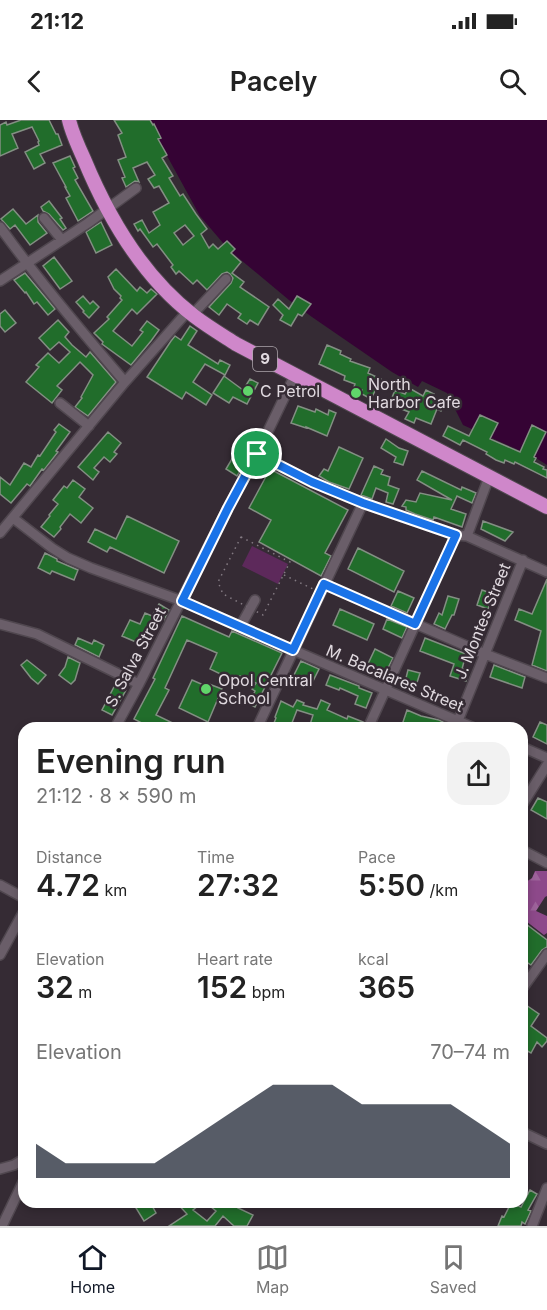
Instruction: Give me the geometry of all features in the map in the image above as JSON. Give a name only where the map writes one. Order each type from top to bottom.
[{"type":"highway","name":"9","points":[[69,120],[90,173],[108,209],[136,255],[165,290],[190,313],[236,344],[547,507]]},
{"type":"street","points":[[0,281],[136,188]]},
{"type":"street","points":[[44,218],[62,240]]},
{"type":"street","points":[[0,228],[64,312],[125,382]]},
{"type":"street","points":[[0,533],[125,382],[190,313],[226,279]]},
{"type":"street","name":"S. Salva Street","points":[[118,722],[257,454],[295,375]]},
{"type":"street","points":[[60,403],[89,426]]},
{"type":"street","points":[[257,454],[312,482],[363,503],[456,535],[467,536],[547,572]]},
{"type":"street","points":[[467,536],[489,477]]},
{"type":"street","points":[[260,722],[363,503]]},
{"type":"street","name":"M. Bacalares Street","points":[[13,518],[68,558],[182,601],[453,722]]},
{"type":"street","points":[[371,722],[456,535]]},
{"type":"street","name":"J. Montes Street","points":[[458,722],[523,560]]},
{"type":"street","points":[[322,588],[547,678]]},
{"type":"street","points":[[240,627],[253,604]]},
{"type":"street","points":[[0,624],[44,637],[139,684]]},
{"type":"street","points":[[528,750],[547,758]]},
{"type":"street","points":[[528,795],[547,765]]},
{"type":"street","points":[[528,853],[547,863]]},
{"type":"street","points":[[0,885],[18,895]]},
{"type":"street","points":[[0,955],[18,922]]},
{"type":"street","points":[[528,981],[547,954]]},
{"type":"street","points":[[528,1135],[547,1144]]},
{"type":"street","points":[[0,1169],[18,1163]]},
{"type":"street","points":[[532,1226],[547,1188]]},
{"type":"street","points":[[2,1226],[18,1193]]},
{"type":"path","points":[[241,537],[290,562],[284,575],[263,615],[253,604],[223,594],[218,582],[241,537]]},
{"type":"path","points":[[284,575],[322,588]]},
{"type":"shaded area","points":[[149,120],[547,120],[547,465],[463,425],[447,393],[422,381],[418,387],[392,372],[289,300],[229,250],[200,216]]},
{"type":"shaded area","points":[[252,546],[288,564],[278,584],[242,566]]},
{"type":"green space","points":[[535,871],[547,871],[547,896],[536,911],[547,916],[547,933],[544,935],[528,923],[528,881]]},
{"type":"building","points":[[21,120],[49,120],[62,145],[40,154],[45,163],[34,169],[25,152],[39,145],[32,127],[12,134],[18,148],[0,156],[0,125]]},
{"type":"building","points":[[114,120],[150,120],[154,124],[161,138],[158,139],[167,155],[162,158],[173,176],[169,178],[180,196],[183,194],[207,229],[201,234],[209,248],[213,244],[218,249],[227,241],[235,249],[231,253],[241,262],[232,273],[244,282],[240,287],[269,307],[258,325],[250,320],[247,324],[238,318],[241,314],[227,304],[219,315],[209,307],[231,283],[233,278],[230,274],[227,272],[222,274],[207,290],[197,280],[193,284],[179,271],[176,274],[171,267],[173,265],[157,244],[153,247],[140,229],[138,231],[134,224],[142,220],[149,233],[160,225],[153,212],[169,203],[159,186],[154,188],[148,179],[155,175],[147,162],[133,168],[139,182],[135,181],[126,187],[122,178],[125,177],[118,160],[126,157],[118,135],[122,133]],"holes":[[[185,225],[194,236],[183,245],[174,233]]]},
{"type":"building","points":[[70,156],[78,178],[75,180],[93,211],[78,221],[66,198],[70,196],[53,163]]},
{"type":"building","points":[[49,201],[62,218],[60,219],[66,228],[63,230],[41,207]]},
{"type":"building","points":[[13,209],[26,224],[38,215],[38,222],[47,233],[30,245],[15,225],[10,229],[1,219]]},
{"type":"building","points":[[101,222],[112,245],[96,253],[86,232]]},
{"type":"building","points":[[54,257],[72,281],[60,289],[43,266]]},
{"type":"building","points":[[116,269],[137,291],[140,287],[147,293],[151,289],[157,294],[137,314],[132,309],[113,331],[132,346],[143,332],[140,330],[147,321],[159,330],[131,365],[102,344],[103,342],[94,333],[109,319],[107,317],[122,300],[108,277]]},
{"type":"building","points":[[25,273],[55,309],[48,315],[37,302],[34,304],[14,280]]},
{"type":"building","points":[[83,296],[90,304],[93,301],[99,307],[89,318],[76,302]]},
{"type":"building","points":[[297,296],[311,304],[302,316],[298,314],[291,326],[280,320],[283,315],[273,305],[278,299],[289,309]]},
{"type":"building","points":[[5,310],[16,323],[5,332],[0,326],[0,314]]},
{"type":"building","points":[[58,320],[69,332],[65,337],[72,345],[86,357],[90,352],[116,382],[88,416],[75,407],[93,375],[80,362],[57,386],[62,390],[52,403],[26,382],[39,367],[36,365],[48,353],[59,363],[70,352],[59,342],[50,350],[39,338]]},
{"type":"building","points":[[190,326],[197,331],[188,345],[218,364],[220,360],[230,365],[225,375],[205,364],[193,382],[212,395],[206,405],[186,392],[182,399],[147,377],[175,336],[181,340]]},
{"type":"building","points":[[327,345],[341,351],[340,354],[351,359],[350,361],[370,368],[368,373],[381,379],[371,399],[360,393],[362,390],[354,387],[355,384],[344,380],[345,376],[319,364]]},
{"type":"building","points":[[224,376],[243,390],[250,379],[258,383],[247,404],[233,397],[229,403],[213,393]]},
{"type":"building","points":[[409,388],[423,396],[426,390],[434,394],[432,397],[445,402],[441,411],[437,409],[431,424],[416,418],[414,423],[405,419],[409,412],[399,408],[401,404],[391,400],[395,390],[405,394]]},
{"type":"building","points":[[298,406],[315,412],[316,409],[328,415],[329,410],[336,413],[327,436],[291,423]]},
{"type":"building","points":[[480,415],[498,423],[490,439],[520,452],[532,425],[546,432],[534,457],[536,458],[534,462],[547,470],[547,478],[515,462],[514,464],[505,460],[504,463],[496,460],[486,454],[487,452],[463,440],[460,445],[443,436],[448,426],[469,436]]},
{"type":"building","points":[[59,424],[70,432],[56,451],[58,452],[30,486],[27,484],[11,503],[0,494],[0,477],[10,485],[24,463],[31,467],[56,432],[54,430]]},
{"type":"building","points":[[108,432],[121,443],[114,452],[117,454],[110,462],[104,457],[94,468],[99,472],[93,480],[78,467]]},
{"type":"building","points":[[386,439],[408,451],[403,465],[394,462],[396,457],[381,448]]},
{"type":"building","points":[[239,447],[250,453],[237,476],[226,469]]},
{"type":"building","points":[[339,447],[363,458],[349,489],[319,476],[324,469],[328,471]]},
{"type":"building","points":[[374,466],[383,470],[381,474],[390,477],[388,485],[399,489],[393,504],[386,502],[388,493],[376,488],[372,499],[361,495]]},
{"type":"building","points":[[270,469],[348,510],[325,553],[331,556],[321,576],[259,542],[271,520],[249,508]]},
{"type":"building","points":[[422,471],[461,490],[462,487],[476,493],[472,503],[457,496],[451,509],[466,514],[462,527],[434,517],[433,520],[415,514],[402,506],[406,500],[416,502],[420,493],[452,500],[417,480]]},
{"type":"building","points":[[73,480],[85,489],[79,497],[93,508],[81,523],[70,514],[54,537],[41,527],[58,504],[53,500],[64,486],[67,488]]},
{"type":"building","points":[[127,516],[179,541],[164,573],[110,547],[107,552],[88,542],[95,529],[116,539]]},
{"type":"building","points":[[483,521],[513,532],[505,541],[481,529]]},
{"type":"building","points":[[358,548],[404,571],[394,592],[348,569]]},
{"type":"building","points":[[45,553],[78,570],[74,580],[52,571],[50,574],[38,568]]},
{"type":"building","points":[[547,579],[547,671],[532,665],[541,631],[515,620],[519,609],[532,614]]},
{"type":"building","points":[[482,590],[493,594],[488,609],[477,605]]},
{"type":"building","points":[[398,591],[414,598],[407,613],[391,606]]},
{"type":"building","points":[[448,596],[459,599],[454,615],[445,629],[434,624],[439,613],[442,615]]},
{"type":"building","points":[[159,604],[169,610],[164,620],[159,618],[154,629],[151,627],[143,645],[122,636],[130,620],[140,624],[145,613],[152,616]]},
{"type":"building","points":[[340,609],[374,624],[367,640],[333,625]]},
{"type":"building","points":[[182,616],[229,637],[232,631],[282,653],[255,707],[249,704],[255,691],[252,689],[256,683],[240,676],[237,682],[210,669],[217,653],[187,640],[165,688],[169,690],[156,715],[171,722],[140,722],[134,719],[155,679],[153,678]]},
{"type":"building","points":[[387,619],[407,627],[402,638],[383,629]]},
{"type":"building","points":[[78,638],[92,644],[94,640],[104,645],[99,657],[75,645]]},
{"type":"building","points":[[425,638],[466,654],[462,669],[469,671],[466,681],[450,676],[454,664],[420,651]]},
{"type":"building","points":[[375,649],[393,658],[385,674],[367,666]]},
{"type":"building","points":[[68,657],[80,663],[75,680],[71,684],[59,675]]},
{"type":"building","points":[[27,660],[46,675],[38,684],[21,665]]},
{"type":"building","points":[[301,661],[319,669],[312,683],[294,675]]},
{"type":"building","points":[[494,665],[525,677],[522,688],[490,677]]},
{"type":"building","points":[[408,670],[420,673],[415,689],[404,686]]},
{"type":"building","points":[[330,675],[372,693],[366,708],[355,704],[358,696],[326,685]]},
{"type":"building","points":[[192,680],[208,687],[209,684],[222,689],[208,722],[179,708]]},
{"type":"building","points":[[115,685],[126,690],[112,715],[102,710]]},
{"type":"building","points":[[297,700],[304,703],[303,705],[317,709],[321,700],[330,704],[327,710],[347,719],[348,716],[363,722],[311,722],[313,715],[297,710],[292,722],[274,722],[281,701],[293,707]]},
{"type":"building","points":[[407,710],[443,722],[403,722]]},
{"type":"building","points":[[540,722],[547,725],[547,744],[533,737]]},
{"type":"building","points":[[538,798],[547,802],[547,819],[531,810]]},
{"type":"building","points":[[528,926],[547,940],[547,947],[531,965],[528,963]]},
{"type":"building","points":[[528,1006],[539,1014],[531,1026],[547,1038],[542,1047],[537,1042],[531,1053],[528,1051]]},
{"type":"building","points":[[530,1190],[537,1194],[528,1210],[531,1211],[525,1224],[522,1222],[521,1226],[498,1226],[508,1208],[528,1208]]},
{"type":"building","points":[[136,1208],[153,1208],[156,1213],[144,1221]]},
{"type":"building","points":[[182,1208],[196,1208],[193,1210],[207,1221],[216,1211],[212,1208],[238,1208],[253,1215],[247,1226],[234,1226],[223,1216],[215,1226],[169,1226],[187,1214]]},
{"type":"place","name":"C Petrol","points":[[248,391]]},
{"type":"place","name":"North Harbor Cafe","points":[[356,393]]},
{"type":"place","name":"Opol Central School","points":[[206,689]]},
{"type":"route","points":[[257,454],[312,482],[363,503],[456,535],[415,624],[324,584],[293,650],[182,601],[257,454]]}]
